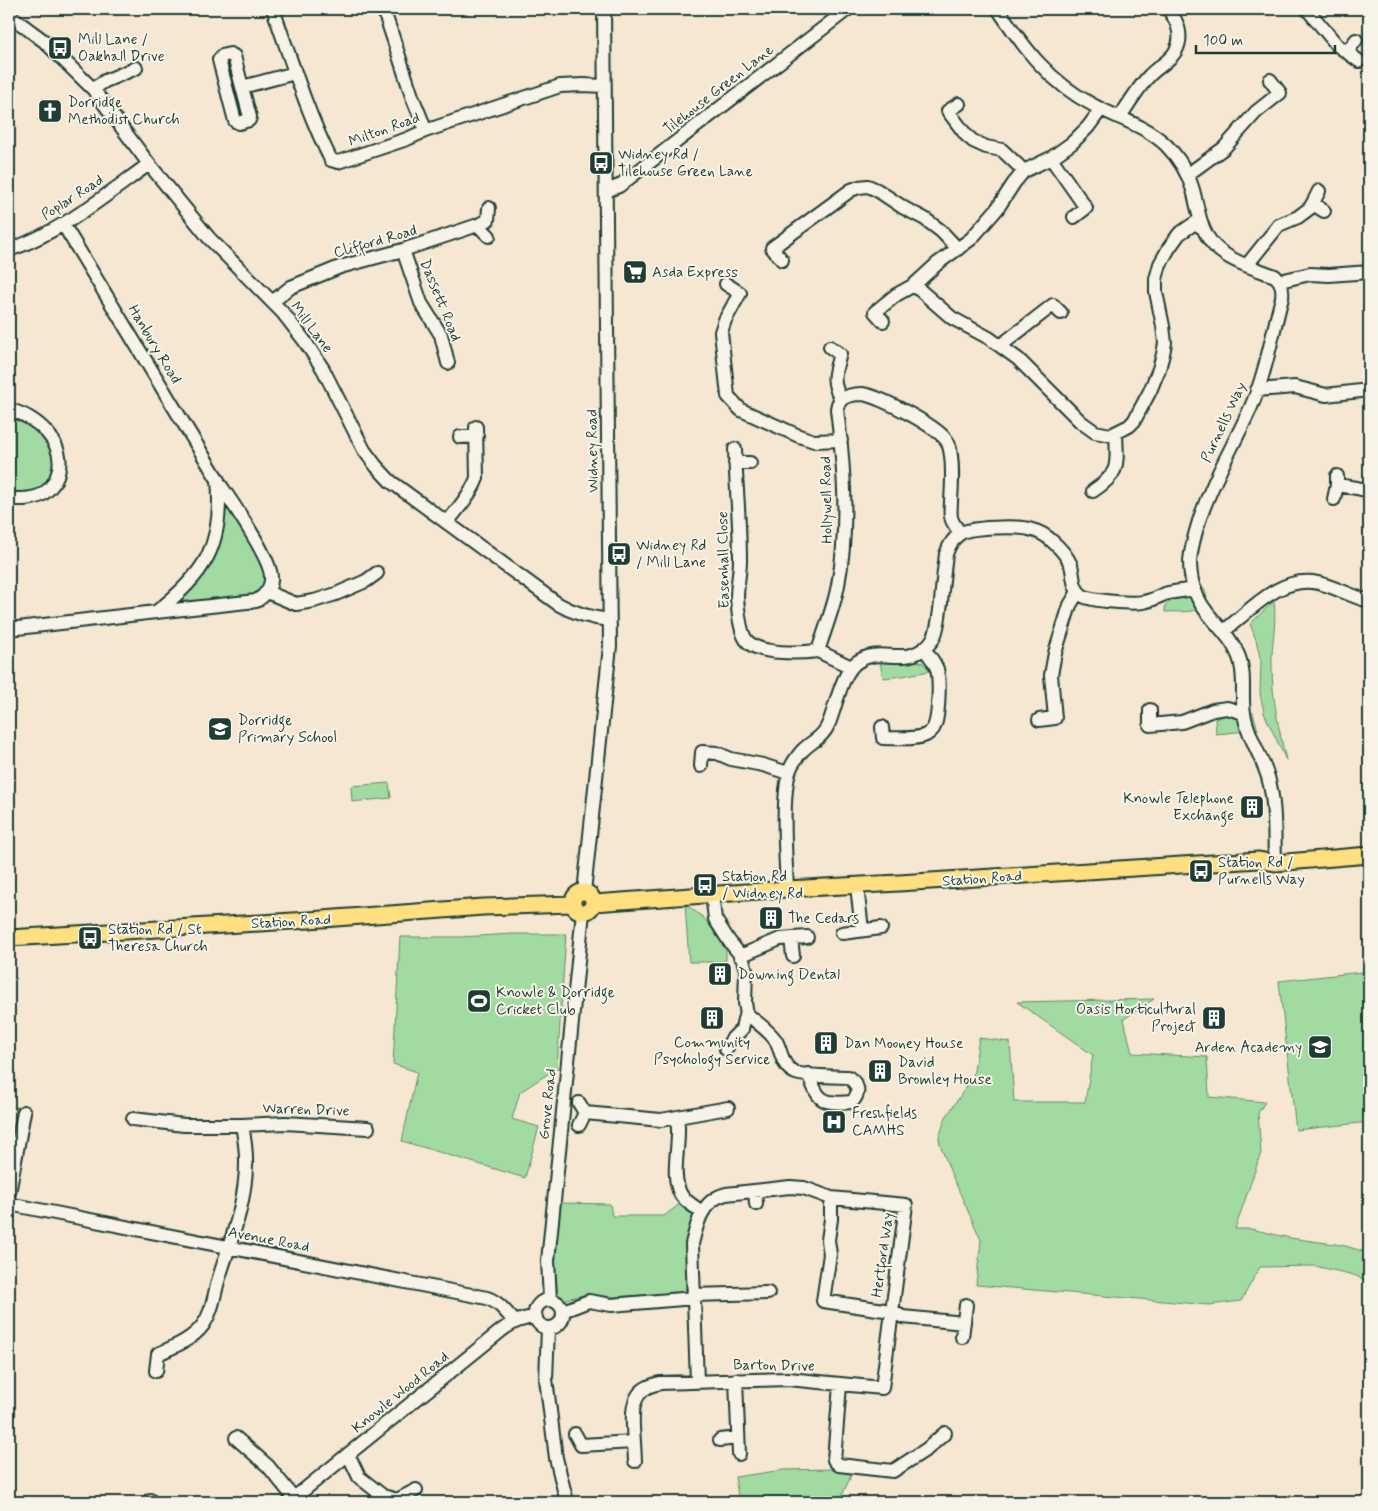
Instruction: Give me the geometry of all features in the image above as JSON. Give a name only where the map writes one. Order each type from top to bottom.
[{"type":"main road","name":"Station Road","points":[[9,938],[1259,860],[1275,863],[1369,855]]},
{"type":"street","name":"Milton Road","points":[[274,9],[295,73],[321,141],[330,160],[338,162],[560,86],[604,86]]},
{"type":"street","points":[[382,9],[395,41],[410,92],[424,124],[425,131]]},
{"type":"street","name":"Widney Road","points":[[584,903],[609,658],[610,620],[604,9]]},
{"type":"street","name":"Tilehouse Green Lane","points":[[606,191],[618,186],[848,9]]},
{"type":"street","points":[[998,9],[1021,44],[1045,70],[1076,96],[1132,122],[1165,144],[1179,160],[1187,175],[1193,189],[1202,227],[1207,237],[1221,252],[1275,276],[1280,281],[1310,274],[1329,275],[1369,272]]},
{"type":"street","points":[[1120,116],[1149,75],[1166,61],[1177,48],[1179,28],[1174,16],[1168,9]]},
{"type":"street","points":[[1307,9],[1337,45],[1359,61]]},
{"type":"street","name":"Mill Lane","points":[[9,15],[44,41],[93,89],[208,238],[283,313],[315,356],[364,450],[376,466],[390,480],[447,523],[568,610],[589,618],[610,620]]},
{"type":"street","points":[[1347,52],[1356,40]]},
{"type":"street","points":[[230,54],[234,56],[242,87],[250,117],[249,120],[239,123],[235,122],[219,60],[222,56],[230,54]]},
{"type":"street","points":[[93,89],[105,81],[136,68]]},
{"type":"street","points":[[242,87],[295,73]]},
{"type":"street","points":[[1187,175],[1224,148],[1256,112],[1280,93],[1270,80]]},
{"type":"street","points":[[959,104],[948,111],[966,135],[980,144],[1002,150],[1024,171]]},
{"type":"street","points":[[883,321],[876,312],[970,239],[997,209],[1024,171],[1051,158],[1072,143],[1088,127],[1099,112],[1095,106]]},
{"type":"street","points":[[1051,158],[1086,208],[1074,217]]},
{"type":"street","name":"Poplar Road","points":[[9,250],[40,237],[63,224],[149,164]]},
{"type":"street","points":[[782,260],[772,248],[851,190],[868,186],[925,219],[941,231],[958,249]]},
{"type":"street","points":[[1247,265],[1279,225],[1298,217],[1313,204],[1318,191]]},
{"type":"street","points":[[1313,204],[1324,211]]},
{"type":"street","points":[[489,208],[488,220],[478,225],[489,236]]},
{"type":"street","points":[[914,284],[952,318],[1000,346],[1018,359],[1081,422],[1094,432],[1111,435],[1129,426],[1134,421],[1150,391],[1164,354],[1164,326],[1156,292],[1156,279],[1160,264],[1179,234],[1195,223],[1202,227]]},
{"type":"street","name":"Hanbury Road","points":[[63,224],[271,569],[272,578],[267,592]]},
{"type":"street","name":"Clifford Road","points":[[272,302],[291,287],[340,267],[403,250],[478,225]]},
{"type":"street","name":"Dassett Road","points":[[403,250],[421,303],[441,335],[448,363]]},
{"type":"street","name":"Purnells Way","points":[[1275,863],[1275,819],[1268,778],[1249,731],[1244,713],[1240,660],[1236,649],[1224,631],[1206,612],[1198,600],[1190,561],[1194,536],[1204,505],[1257,390],[1282,298],[1280,281]]},
{"type":"street","points":[[726,284],[740,293],[725,320],[721,332],[728,396],[740,410],[799,436],[814,441],[841,440]]},
{"type":"street","points":[[1000,346],[1053,305],[1061,313]]},
{"type":"street","name":"Hollywell Road","points":[[818,651],[838,586],[845,532],[841,440],[837,409],[841,400],[834,381],[834,373],[840,354],[830,347]]},
{"type":"street","points":[[1257,390],[1295,387],[1326,395],[1369,390]]},
{"type":"street","points":[[841,400],[853,394],[864,394],[879,399],[936,430],[945,438],[951,451],[950,515],[960,533]]},
{"type":"street","points":[[9,410],[23,414],[36,423],[53,441],[60,454],[60,468],[57,478],[42,495],[30,498],[9,499]]},
{"type":"street","points":[[447,523],[475,485],[477,478],[477,431],[460,437]]},
{"type":"street","points":[[1100,490],[1116,469],[1116,433]]},
{"type":"street","name":"Easenhall Close","points":[[735,449],[740,562],[737,597],[742,634],[747,642],[753,646],[782,653],[818,651]]},
{"type":"street","points":[[735,463],[750,463]]},
{"type":"street","name":"Hanbury Road","points":[[156,612],[187,586],[206,561],[216,534],[220,499],[218,480]]},
{"type":"street","points":[[1334,499],[1337,481],[1369,491]]},
{"type":"street","points":[[787,889],[785,812],[788,773],[804,748],[821,737],[828,726],[851,667],[869,656],[879,654],[913,655],[924,650],[934,638],[937,630],[946,554],[949,546],[960,533],[967,530],[990,528],[1027,528],[1039,532],[1052,540],[1065,556],[1070,565],[1078,592],[1084,597],[1141,603],[1165,594],[1195,589]]},
{"type":"street","points":[[9,629],[247,603],[256,601],[267,592],[296,604],[314,601],[366,581],[377,572]]},
{"type":"street","points":[[1224,631],[1280,587],[1300,581],[1318,583],[1369,600]]},
{"type":"street","points":[[1039,720],[1055,718],[1051,675],[1054,653],[1070,605],[1078,592]]},
{"type":"street","points":[[882,727],[883,738],[920,737],[934,728],[938,709],[937,668],[924,650]]},
{"type":"street","points":[[818,651],[851,667]]},
{"type":"street","points":[[1150,710],[1150,725],[1182,722],[1213,710],[1227,708],[1244,713]]},
{"type":"street","points":[[700,766],[702,752],[718,753],[730,759],[763,765],[788,773]]},
{"type":"street","points":[[857,886],[862,930]]},
{"type":"street","points":[[712,894],[714,918],[740,956],[746,970],[745,1004],[747,1014],[773,1036],[779,1053],[789,1068],[797,1073],[808,1074]]},
{"type":"street","name":"Grove Road","points":[[550,1300],[548,1260],[584,903]]},
{"type":"street","points":[[842,933],[881,928]]},
{"type":"street","points":[[740,956],[774,941],[807,937]]},
{"type":"street","points":[[791,938],[793,956]]},
{"type":"street","points":[[726,1049],[742,1028],[747,1014]]},
{"type":"street","points":[[579,1125],[582,1108],[661,1120],[677,1118],[711,1105],[728,1108]]},
{"type":"street","points":[[9,1193],[27,1131],[24,1112]]},
{"type":"street","points":[[677,1118],[679,1128],[676,1161],[677,1181],[681,1195],[702,1212]]},
{"type":"street","name":"Warren Drive","points":[[133,1119],[184,1124],[242,1125],[284,1123],[368,1128]]},
{"type":"street","name":"Warren Drive","points":[[156,1371],[154,1350],[177,1346],[196,1333],[211,1310],[218,1280],[230,1248],[242,1202],[246,1159],[242,1125]]},
{"type":"street","name":"Hertford Way","points":[[697,1382],[692,1244],[696,1224],[702,1212],[708,1203],[717,1196],[739,1192],[756,1198],[790,1188],[804,1188],[831,1198],[906,1205],[891,1311]]},
{"type":"street","points":[[831,1198],[828,1240],[830,1254],[823,1301],[891,1311],[903,1316],[964,1323]]},
{"type":"street","name":"Avenue Road","points":[[9,1204],[487,1298],[499,1305],[514,1321]]},
{"type":"street","points":[[563,1311],[589,1301],[611,1304],[768,1293]]},
{"type":"street","points":[[550,1300],[557,1302],[563,1311],[562,1320],[559,1324],[554,1328],[548,1329],[538,1323],[535,1313],[538,1306],[544,1301],[550,1300]]},
{"type":"street","points":[[962,1337],[966,1305]]},
{"type":"street","name":"Barton Drive","points":[[635,1461],[634,1403],[639,1394],[647,1387],[660,1383],[788,1379],[882,1388],[891,1311]]},
{"type":"street","name":"Knowle Wood Road","points":[[291,1500],[514,1321],[536,1317]]},
{"type":"street","points":[[548,1329],[546,1379],[556,1458],[567,1502]]},
{"type":"street","points":[[736,1380],[739,1454]]},
{"type":"street","points":[[840,1385],[834,1460],[839,1465],[893,1471],[945,1433]]},
{"type":"street","points":[[236,1438],[268,1466],[291,1500]]},
{"type":"street","points":[[720,1440],[738,1438]]},
{"type":"street","points":[[578,1444],[634,1442]]},
{"type":"street","points":[[348,1454],[359,1477],[383,1496],[397,1500],[416,1490]]},
{"type":"green space","points":[[9,415],[19,419],[45,436],[57,464],[52,476],[42,489],[9,496]]},
{"type":"green space","points":[[226,510],[234,512],[269,577],[256,598],[182,603],[181,599]]},
{"type":"green space","points":[[1196,588],[1204,589],[1207,598],[1206,604],[1202,608],[1189,611],[1165,612],[1165,605],[1187,591]]},
{"type":"green space","points":[[1274,601],[1272,679],[1276,714],[1286,760],[1264,713],[1260,693],[1261,661],[1250,624]]},
{"type":"green space","points":[[917,661],[923,663],[930,671],[883,678],[880,662]]},
{"type":"green space","points":[[1248,711],[1253,713],[1258,730],[1216,734],[1215,719],[1231,713]]},
{"type":"green space","points":[[389,783],[391,798],[352,802],[351,786]]},
{"type":"green space","points":[[685,904],[704,918],[726,949],[726,960],[723,962],[689,962]]},
{"type":"green space","name":"Knowle & Dorridge Cricket Club","points":[[513,934],[566,934],[557,1068],[520,1092],[512,1119],[539,1127],[525,1178],[402,1141],[417,1072],[393,1064],[400,937],[461,937]]},
{"type":"green space","name":"Arden Academy","points":[[1362,972],[1369,1036],[1369,1122],[1296,1130],[1279,981]]},
{"type":"green space","points":[[1154,999],[1124,1019],[1132,1053],[1207,1057],[1209,1097],[1265,1102],[1258,1113],[1261,1153],[1235,1229],[1251,1229],[1290,1238],[1342,1245],[1369,1253],[1369,1282],[1354,1275],[1315,1266],[1260,1267],[1241,1301],[1209,1305],[976,1285],[981,1240],[951,1173],[939,1137],[946,1117],[973,1077],[979,1038],[1010,1042],[1014,1102],[1085,1102],[1093,1055],[1017,1002]]},
{"type":"green space","points":[[560,1203],[610,1204],[612,1216],[664,1216],[681,1203],[693,1217],[688,1236],[689,1269],[685,1292],[614,1297],[588,1294],[566,1299],[558,1296],[554,1252]]},
{"type":"green space","points":[[836,1469],[851,1471],[850,1478],[839,1502],[739,1502],[735,1477],[783,1470]]},
{"type":"place","name":"Mill Lane / Oakhall Drive","points":[[60,48]]},
{"type":"place","name":"Dorridge Methodist Church","points":[[50,111]]},
{"type":"place","name":"Widney Rd / Tilehouse Green Lane","points":[[601,163]]},
{"type":"place","name":"Asda Express","points":[[635,272]]},
{"type":"place","name":"Widney Rd / Mill Lane","points":[[619,554]]},
{"type":"place","name":"Dorridge Primary School","points":[[220,729]]},
{"type":"place","name":"Knowle Telephone Exchange","points":[[1252,807]]},
{"type":"place","name":"Station Rd / Purnells Way","points":[[1201,871]]},
{"type":"place","name":"Station Rd / Widney Rd","points":[[705,885]]},
{"type":"place","name":"The Cedars","points":[[771,918]]},
{"type":"place","name":"Station Rd / St Theresa Church","points":[[90,938]]},
{"type":"place","name":"Downing Dental","points":[[720,974]]},
{"type":"place","name":"Knowle & Dorridge Cricket Club","points":[[479,1001]]},
{"type":"place","name":"Community Psychology Service","points":[[712,1018]]},
{"type":"place","name":"Oasis Horticultural Project","points":[[1214,1018]]},
{"type":"place","name":"Dan Mooney House","points":[[826,1043]]},
{"type":"place","name":"Arden Academy","points":[[1320,1047]]},
{"type":"place","name":"David Bromley House","points":[[880,1071]]},
{"type":"place","name":"Freshfields CAMHS","points":[[834,1122]]}]
